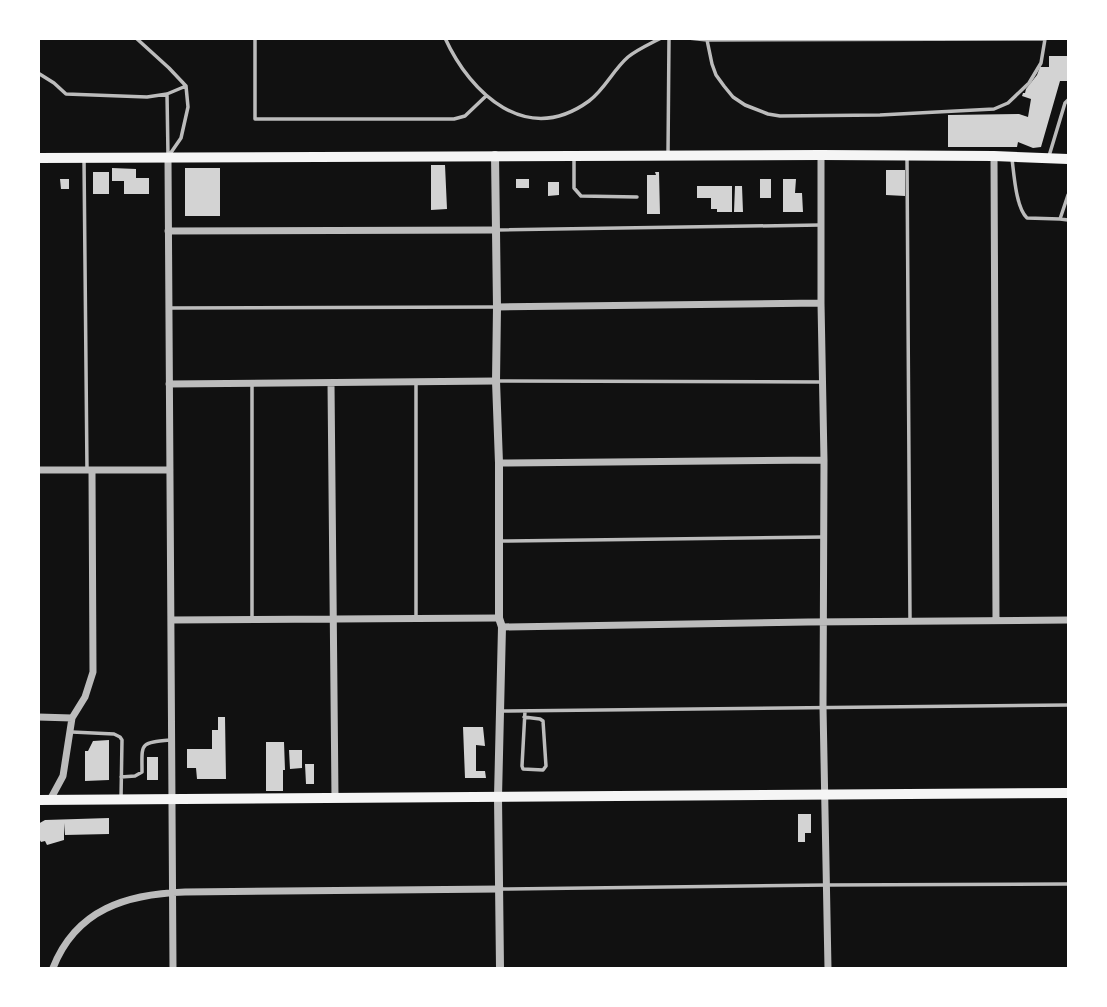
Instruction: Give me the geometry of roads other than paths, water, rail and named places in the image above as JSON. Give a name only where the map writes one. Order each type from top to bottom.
[{"type":"main road","points":[[38,158],[907,155],[1069,159]]},
{"type":"main road","points":[[38,800],[1069,793]]},
{"type":"street","points":[[495,155],[499,618],[502,627],[498,797],[500,968]]},
{"type":"street","points":[[821,155],[823,707],[828,968]]},
{"type":"street","points":[[994,156],[996,620]]},
{"type":"street","points":[[168,158],[173,968]]},
{"type":"street","points":[[168,231],[496,230]]},
{"type":"street","points":[[497,307],[821,303]]},
{"type":"street","points":[[169,384],[496,381]]},
{"type":"street","points":[[331,383],[335,797]]},
{"type":"street","points":[[499,463],[824,460]]},
{"type":"street","points":[[38,470],[170,470]]},
{"type":"street","points":[[50,800],[63,776],[72,718],[85,696],[93,672],[90,470]]},
{"type":"street","points":[[171,621],[499,618]]},
{"type":"street","points":[[502,627],[1069,620]]},
{"type":"street","points":[[38,717],[72,718]]},
{"type":"street","points":[[53,968],[75,931],[94,915],[129,899],[172,893],[500,889]]},
{"type":"lane","points":[[136,38],[186,86],[188,107],[181,138],[168,158]]},
{"type":"lane","points":[[255,38],[255,119],[454,119],[465,116],[486,96]]},
{"type":"lane","points":[[445,38],[465,75],[486,96],[504,109],[523,116],[546,119],[564,115],[589,101],[608,83],[627,58],[661,38]]},
{"type":"lane","points":[[668,156],[669,38]]},
{"type":"lane","points":[[688,38],[1045,38],[1041,63],[1029,83],[1008,103],[994,109],[795,116],[768,114],[744,105],[733,97],[716,75],[707,39]]},
{"type":"lane","points":[[38,74],[66,94],[147,97],[167,94],[186,86]]},
{"type":"lane","points":[[167,94],[168,158]]},
{"type":"lane","points":[[1049,158],[1065,103],[1069,100]]},
{"type":"lane","points":[[907,155],[911,621]]},
{"type":"lane","points":[[574,156],[574,188],[581,196],[637,197]]},
{"type":"lane","points":[[84,157],[90,470]]},
{"type":"lane","points":[[1011,157],[1023,215],[1031,219],[1069,220]]},
{"type":"lane","points":[[1060,219],[1069,195]]},
{"type":"lane","points":[[496,230],[820,225]]},
{"type":"lane","points":[[169,309],[497,307]]},
{"type":"lane","points":[[496,381],[822,382]]},
{"type":"lane","points":[[416,382],[416,618]]},
{"type":"lane","points":[[251,383],[252,620]]},
{"type":"lane","points":[[499,541],[823,537]]},
{"type":"lane","points":[[500,711],[1069,705]]},
{"type":"lane","points":[[524,717],[543,721],[546,766],[543,770],[523,769],[522,766],[524,717],[525,711]]},
{"type":"lane","points":[[70,732],[114,734],[120,737],[121,799]]},
{"type":"lane","points":[[121,777],[135,776],[142,772],[142,748],[145,744],[172,740]]},
{"type":"lane","points":[[500,889],[828,884],[1069,884]]}]
